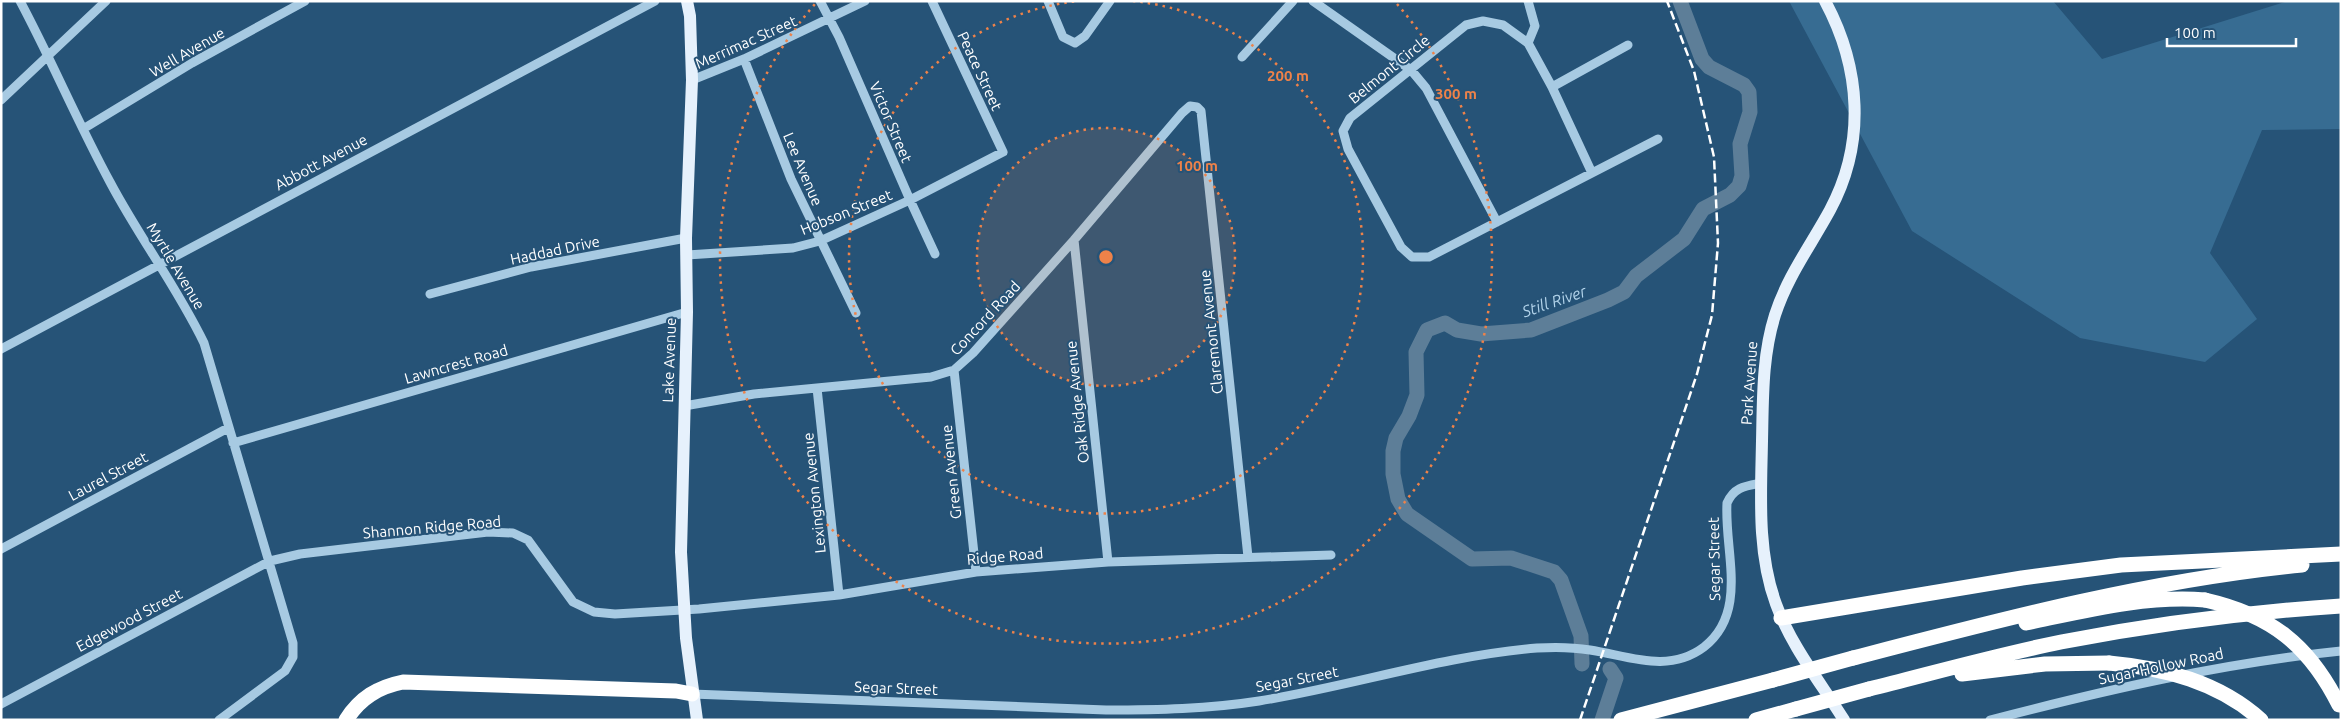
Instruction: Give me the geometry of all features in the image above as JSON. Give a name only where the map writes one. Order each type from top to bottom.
[{"type":"highway","points":[[1782,618],[2022,578],[2114,566],[2341,554]]},
{"type":"highway","points":[[1621,720],[2026,613],[2116,593],[2228,574],[2341,561]]},
{"type":"highway","points":[[1854,658],[2125,605],[2170,599],[2205,600],[2242,610],[2286,635],[2311,659],[2322,673],[2340,707]]},
{"type":"highway","points":[[1756,720],[1993,657],[2093,636],[2217,617],[2341,606]]},
{"type":"highway","points":[[1869,690],[2015,666],[2068,662],[2109,663],[2166,671],[2201,683],[2232,698],[2261,720]]},
{"type":"highway","points":[[346,720],[354,707],[366,696],[403,682],[676,691],[692,694]]},
{"type":"highway","points":[[357,720],[362,713],[382,697],[404,690],[675,700],[692,694]]},
{"type":"main road","name":"Lake Avenue","points":[[687,1],[690,16],[692,80],[686,238],[687,312],[681,520],[684,610],[692,694],[698,720]]},
{"type":"main road","name":"Park Avenue","points":[[1825,1],[1842,38],[1853,78],[1855,122],[1853,145],[1848,169],[1840,190],[1791,278],[1769,334],[1764,373],[1761,483],[1762,528],[1766,566],[1782,618],[1844,720]]},
{"type":"street","name":"Myrtle Avenue","points":[[20,1],[49,55],[110,183],[186,308],[204,344],[293,643],[293,657],[285,671],[219,720]]},
{"type":"street","points":[[1,100],[106,1]]},
{"type":"street","name":"Well Avenue","points":[[83,128],[192,63],[305,1]]},
{"type":"street","name":"Abbott Avenue","points":[[1,349],[655,1]]},
{"type":"street","name":"Victor Street","points":[[820,1],[828,20],[839,37],[935,254]]},
{"type":"street","name":"Merrimac Street","points":[[692,80],[744,59],[865,1]]},
{"type":"street","name":"Peace Street","points":[[932,1],[1003,152]]},
{"type":"street","points":[[1048,1],[1063,37],[1075,44],[1085,36],[1110,1]]},
{"type":"street","points":[[1242,56],[1293,1]]},
{"type":"street","points":[[1313,1],[1411,70],[1436,105],[1497,222]]},
{"type":"street","points":[[1528,1],[1535,26],[1528,43]]},
{"type":"street","name":"Belmont Circle","points":[[1592,173],[1552,87],[1528,43],[1502,25],[1482,20],[1466,26],[1350,118],[1343,131],[1348,149],[1401,247],[1412,257],[1429,257],[1592,173],[1658,138]]},
{"type":"street","points":[[1552,87],[1628,45]]},
{"type":"street","name":"Lee Avenue","points":[[744,59],[791,179],[856,313]]},
{"type":"street","name":"Concord Road","points":[[684,406],[754,394],[931,377],[954,370],[973,353],[1074,240],[1182,113],[1190,106],[1197,107]]},
{"type":"street","name":"Claremont Avenue","points":[[1197,107],[1201,112],[1248,557]]},
{"type":"street","name":"Hobson Street","points":[[687,255],[793,248],[820,240],[910,200],[1003,152]]},
{"type":"street","name":"Haddad Drive","points":[[430,294],[531,267],[686,238]]},
{"type":"street","name":"Oak Ridge Avenue","points":[[1074,240],[1108,562]]},
{"type":"street","name":"Lawncrest Road","points":[[233,442],[687,312]]},
{"type":"street","name":"Green Avenue","points":[[954,370],[976,572]]},
{"type":"street","name":"Lexington Avenue","points":[[817,388],[838,595]]},
{"type":"street","name":"Laurel Street","points":[[1,549],[228,428]]},
{"type":"street","name":"Segar Street","points":[[692,694],[1106,710],[1170,710],[1258,701],[1494,653],[1567,647],[1656,662],[1682,658],[1705,646],[1723,625],[1731,601],[1727,503],[1731,494],[1736,489],[1761,483]]},
{"type":"street","name":"Shannon Ridge Road","points":[[270,561],[300,554],[488,532],[513,533],[528,540],[573,602],[594,612],[615,614],[684,610]]},
{"type":"street","name":"Ridge Road","points":[[684,610],[838,595],[976,572],[1108,562],[1331,555]]},
{"type":"street","name":"Edgewood Street","points":[[1,704],[270,561]]},
{"type":"street","name":"Sugar Hollow Road","points":[[1990,720],[2159,678],[2289,656],[2341,651]]},
{"type":"shaded area","points":[[1789,1],[2053,1],[2102,59],[2288,1],[2341,1],[2341,129],[2262,130],[2210,253],[2257,319],[2205,362],[2080,338],[1912,231]]},
{"type":"waterway","name":"Still River","points":[[1582,664],[1581,636],[1561,580],[1554,572],[1511,558],[1472,559],[1407,514],[1398,499],[1393,474],[1393,451],[1396,438],[1409,416],[1417,395],[1416,352],[1427,330],[1445,323],[1457,330],[1481,334],[1531,330],[1608,300],[1624,292],[1636,276],[1684,239],[1703,209],[1730,195],[1739,186],[1742,176],[1740,144],[1750,112],[1749,92],[1744,85],[1709,67],[1702,59],[1680,1]]},
{"type":"waterway","name":"Still River","points":[[1602,720],[1616,678],[1610,669]]},
{"type":"railway","points":[[1580,720],[1697,374],[1712,315],[1718,243],[1714,157],[1694,71],[1667,1]]}]
